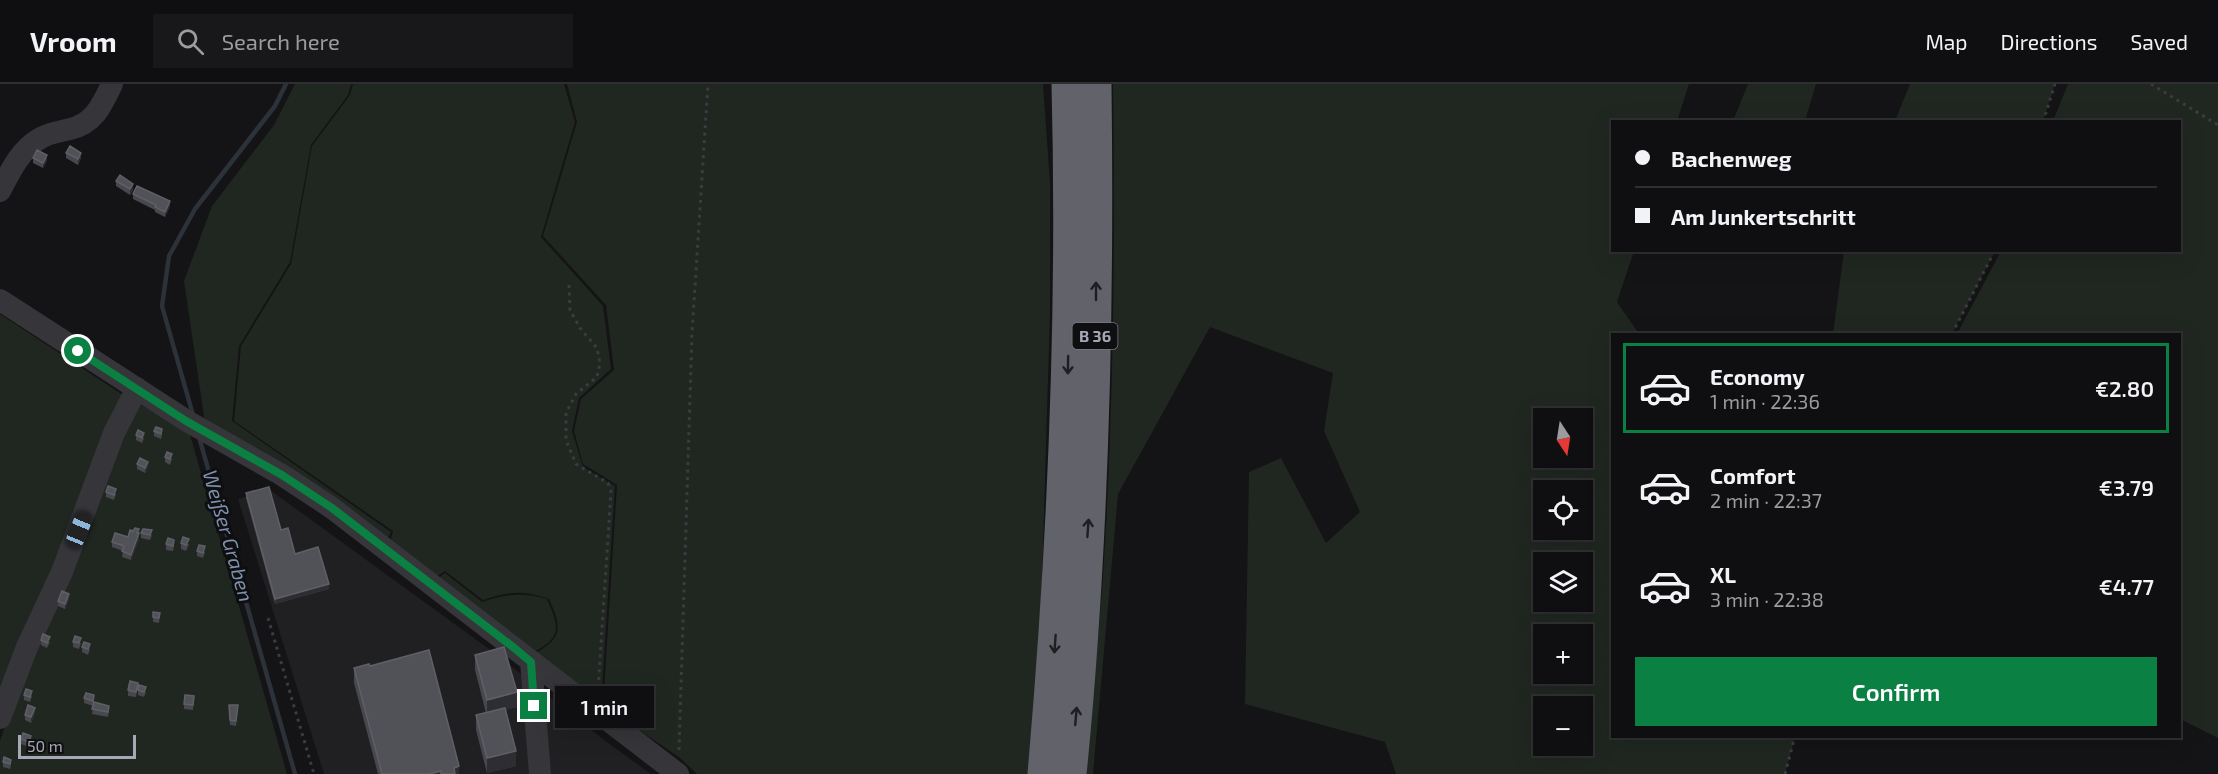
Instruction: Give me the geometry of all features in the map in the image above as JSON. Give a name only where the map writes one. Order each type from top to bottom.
[{"type":"highway","name":"B 36","points":[[1049,84],[1053,139],[1069,202]]},
{"type":"highway","name":"B 36","points":[[1044,774],[1063,509],[1068,351],[1069,202],[1089,85]]},
{"type":"highway","name":"B 36","points":[[1070,774],[1082,624],[1093,414],[1096,299],[1089,85]]},
{"type":"street","points":[[0,191],[28,148],[41,138],[73,129],[92,119],[112,84]]},
{"type":"street","points":[[0,300],[194,425],[282,475],[332,508],[677,774]]},
{"type":"street","points":[[0,718],[27,647],[62,572],[114,433],[136,388]]},
{"type":"street","points":[[531,662],[540,774]]},
{"type":"path","points":[[677,774],[692,333],[708,84]]},
{"type":"path","points":[[2044,120],[2055,84]]},
{"type":"path","points":[[2151,84],[2218,125]]},
{"type":"path","points":[[1953,333],[1994,252]]},
{"type":"path","points":[[569,285],[570,310],[580,328],[597,348],[600,363],[597,377],[576,394],[566,413],[566,440],[576,464],[608,483],[611,492],[599,687],[594,710]]},
{"type":"path","points":[[268,618],[314,774]]},
{"type":"path","points":[[1785,774],[1795,738]]},
{"type":"shaded area","points":[[295,84],[351,84],[348,95],[311,145],[290,262],[239,346],[232,421],[391,532],[387,541],[205,423],[184,281],[212,206],[274,125]]},
{"type":"shaded area","points":[[353,84],[564,84],[575,122],[541,237],[603,306],[611,369],[579,398],[572,431],[583,467],[615,486],[601,705],[534,654],[550,643],[557,631],[558,625],[549,599],[532,594],[516,593],[483,600],[445,571],[435,578],[390,542],[393,531],[234,421],[241,346],[291,264],[312,146],[350,95]]},
{"type":"shaded area","points":[[567,84],[1043,84],[1050,183],[1050,311],[1041,615],[1030,774],[697,774],[679,757],[603,706],[617,485],[583,464],[574,431],[581,399],[614,370],[606,305],[543,236],[577,122]]},
{"type":"shaded area","points":[[1113,84],[1689,84],[1677,120],[1611,120],[1611,252],[1634,252],[1617,302],[1638,333],[1611,333],[1611,738],[1795,738],[1785,774],[1396,774],[1385,742],[1245,704],[1249,472],[1281,458],[1326,543],[1360,512],[1324,431],[1333,373],[1210,327],[1118,494],[1093,774],[1086,774],[1101,601],[1113,314]]},
{"type":"shaded area","points":[[1748,84],[1816,84],[1805,120],[1733,120]]},
{"type":"shaded area","points":[[1910,84],[2055,84],[2043,120],[1895,120]]},
{"type":"shaded area","points":[[2068,84],[2218,84],[2218,738],[2181,720],[2181,333],[1958,333],[2000,252],[2181,252],[2181,120],[2053,120]]},
{"type":"shaded area","points":[[1844,252],[1994,252],[1953,333],[1833,333]]},
{"type":"shaded area","points":[[0,314],[123,395],[0,702]]},
{"type":"shaded area","points":[[138,403],[189,431],[287,774],[0,774],[0,741],[24,670]]},
{"type":"shaded area","points":[[270,490],[496,654],[604,740],[651,774],[324,774],[238,499]]},
{"type":"shaded area","points":[[445,573],[482,602],[514,595],[530,595],[547,599],[556,625],[553,637],[532,653],[437,579]]},
{"type":"building","points":[[70,146],[81,153],[78,159],[66,153]]},
{"type":"building","points":[[37,150],[47,155],[43,163],[33,158]]},
{"type":"building","points":[[120,175],[133,184],[130,189],[116,181]]},
{"type":"building","points":[[137,186],[170,201],[165,212],[133,194]]},
{"type":"building","points":[[156,427],[162,429],[161,434],[154,431]]},
{"type":"building","points":[[138,430],[144,433],[142,438],[136,435]]},
{"type":"building","points":[[167,452],[172,454],[170,459],[165,457]]},
{"type":"building","points":[[140,458],[148,462],[145,468],[137,464]]},
{"type":"building","points":[[108,486],[116,489],[114,495],[106,492]]},
{"type":"building","points":[[269,487],[281,530],[288,528],[295,554],[318,547],[329,584],[275,599],[246,493]]},
{"type":"building","points":[[135,528],[139,529],[137,533],[139,533],[131,555],[122,551],[124,546],[112,542],[115,533],[128,537],[130,530],[133,531]]},
{"type":"building","points":[[143,529],[152,530],[150,535],[141,533]]},
{"type":"building","points":[[183,537],[189,539],[186,545],[181,543]]},
{"type":"building","points":[[168,538],[174,540],[173,546],[166,544]]},
{"type":"building","points":[[199,545],[205,546],[203,553],[197,551]]},
{"type":"building","points":[[62,591],[69,594],[65,604],[58,601]]},
{"type":"building","points":[[153,612],[160,613],[159,618],[153,617]]},
{"type":"building","points":[[43,634],[50,637],[47,643],[41,640]]},
{"type":"building","points":[[75,636],[81,638],[79,643],[73,642]]},
{"type":"building","points":[[84,642],[90,644],[88,649],[82,647]]},
{"type":"building","points":[[504,647],[517,692],[487,700],[475,655]]},
{"type":"building","points":[[429,650],[459,766],[454,768],[455,774],[441,774],[441,771],[429,774],[382,774],[354,668]]},
{"type":"building","points":[[130,681],[138,683],[136,692],[128,690]]},
{"type":"building","points":[[139,685],[146,687],[144,692],[138,690]]},
{"type":"building","points":[[26,689],[32,691],[30,697],[24,695]]},
{"type":"building","points":[[86,693],[94,695],[93,701],[84,698]]},
{"type":"building","points":[[185,695],[194,696],[193,705],[184,704]]},
{"type":"building","points":[[94,702],[109,706],[108,712],[92,709]]},
{"type":"building","points":[[28,705],[35,708],[31,717],[25,715]]},
{"type":"building","points":[[229,705],[238,705],[236,721],[230,720]]},
{"type":"building","points":[[505,708],[516,751],[487,758],[476,715]]},
{"type":"building","points":[[23,733],[31,736],[29,742],[21,739]]},
{"type":"building","points":[[4,757],[11,760],[10,764],[3,762]]},
{"type":"waterway","name":"Weißer Graben","points":[[193,415],[162,306],[169,256],[195,209],[275,106],[286,84]]},
{"type":"waterway","name":"Weißer Graben","points":[[199,437],[295,774]]},
{"type":"route","points":[[78,351],[186,421],[282,475],[332,508],[513,647],[531,662],[534,706]]}]
